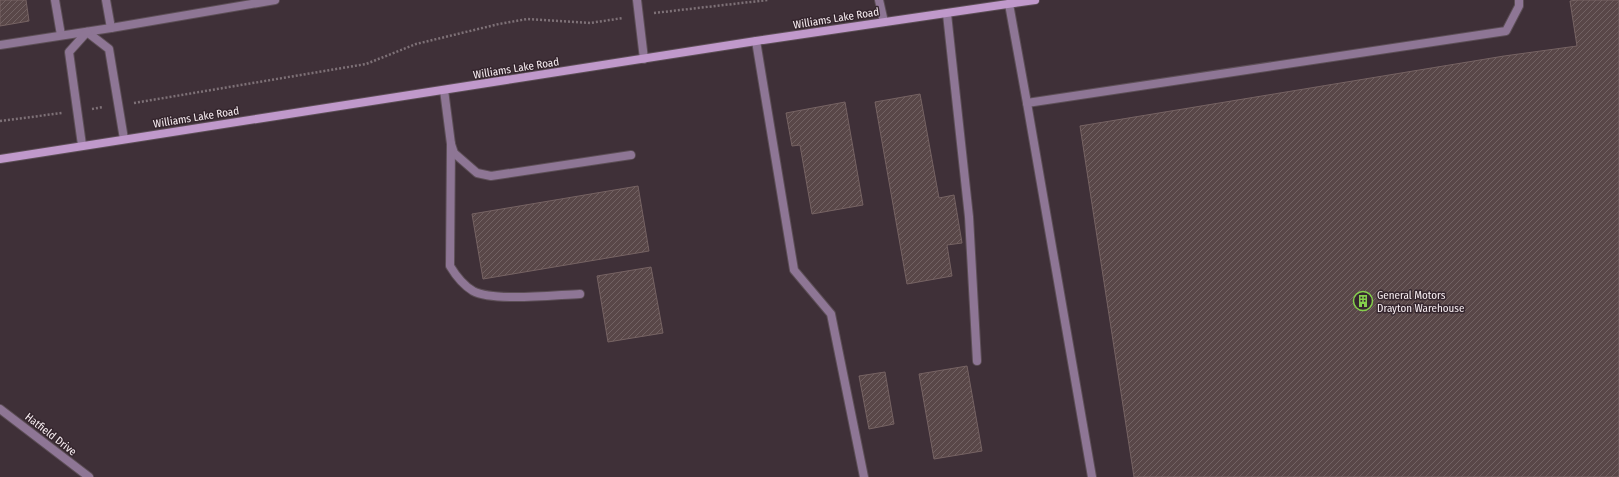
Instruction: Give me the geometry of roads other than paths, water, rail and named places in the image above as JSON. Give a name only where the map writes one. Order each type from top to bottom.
[{"type":"main road","name":"Williams Lake Road","points":[[0,158],[756,41],[1035,0]]},
{"type":"street","points":[[55,0],[61,35]]},
{"type":"street","points":[[106,0],[111,28]]},
{"type":"street","points":[[0,45],[87,32],[275,0]]},
{"type":"street","points":[[637,0],[644,59]]},
{"type":"street","points":[[878,0],[884,22]]},
{"type":"street","points":[[1027,103],[1506,31],[1519,6],[1518,0]]},
{"type":"street","points":[[1009,4],[1092,477]]},
{"type":"street","points":[[947,14],[969,217],[977,361]]},
{"type":"street","points":[[87,32],[109,49],[124,139]]},
{"type":"street","points":[[82,145],[69,52],[87,32]]},
{"type":"street","points":[[756,41],[794,270],[831,314],[864,477]]},
{"type":"street","points":[[444,90],[451,144],[450,266],[459,279],[473,291],[499,297],[580,294]]},
{"type":"street","points":[[451,144],[454,153],[476,173],[491,176],[631,155]]},
{"type":"street","name":"Hatfield Drive","points":[[0,408],[88,477]]},
{"type":"place","name":"General Motors Drayton Warehouse","points":[[1363,301]]}]
